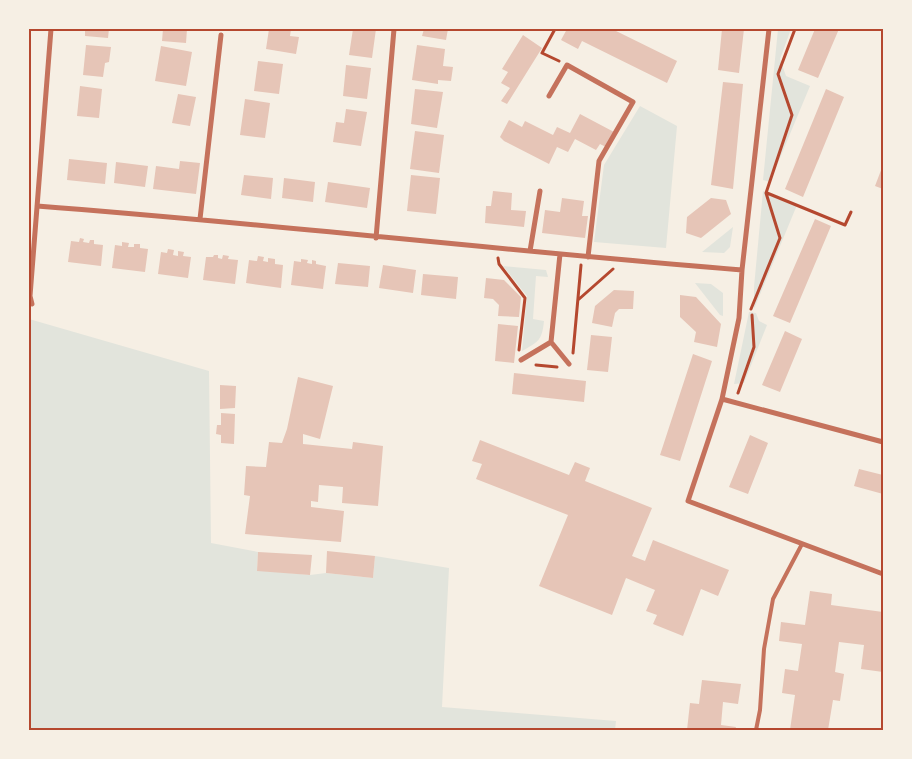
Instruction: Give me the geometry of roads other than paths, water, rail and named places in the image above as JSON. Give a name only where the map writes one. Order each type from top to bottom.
[{"type":"street","points":[[32,304],[30,296],[51,29]]},
{"type":"street","points":[[376,238],[394,29]]},
{"type":"street","points":[[769,29],[742,270],[740,318],[722,399],[688,501],[883,574]]},
{"type":"street","points":[[200,219],[221,35]]},
{"type":"street","points":[[549,96],[567,65],[633,102],[599,161],[588,257]]},
{"type":"street","points":[[530,251],[540,190]]},
{"type":"street","points":[[37,206],[200,219],[376,238],[742,270]]},
{"type":"street","points":[[560,254],[551,342],[569,364]]},
{"type":"street","points":[[521,360],[551,342]]},
{"type":"street","points":[[722,399],[883,442]]},
{"type":"lane","points":[[756,730],[760,710],[764,649],[773,599],[802,544]]}]
